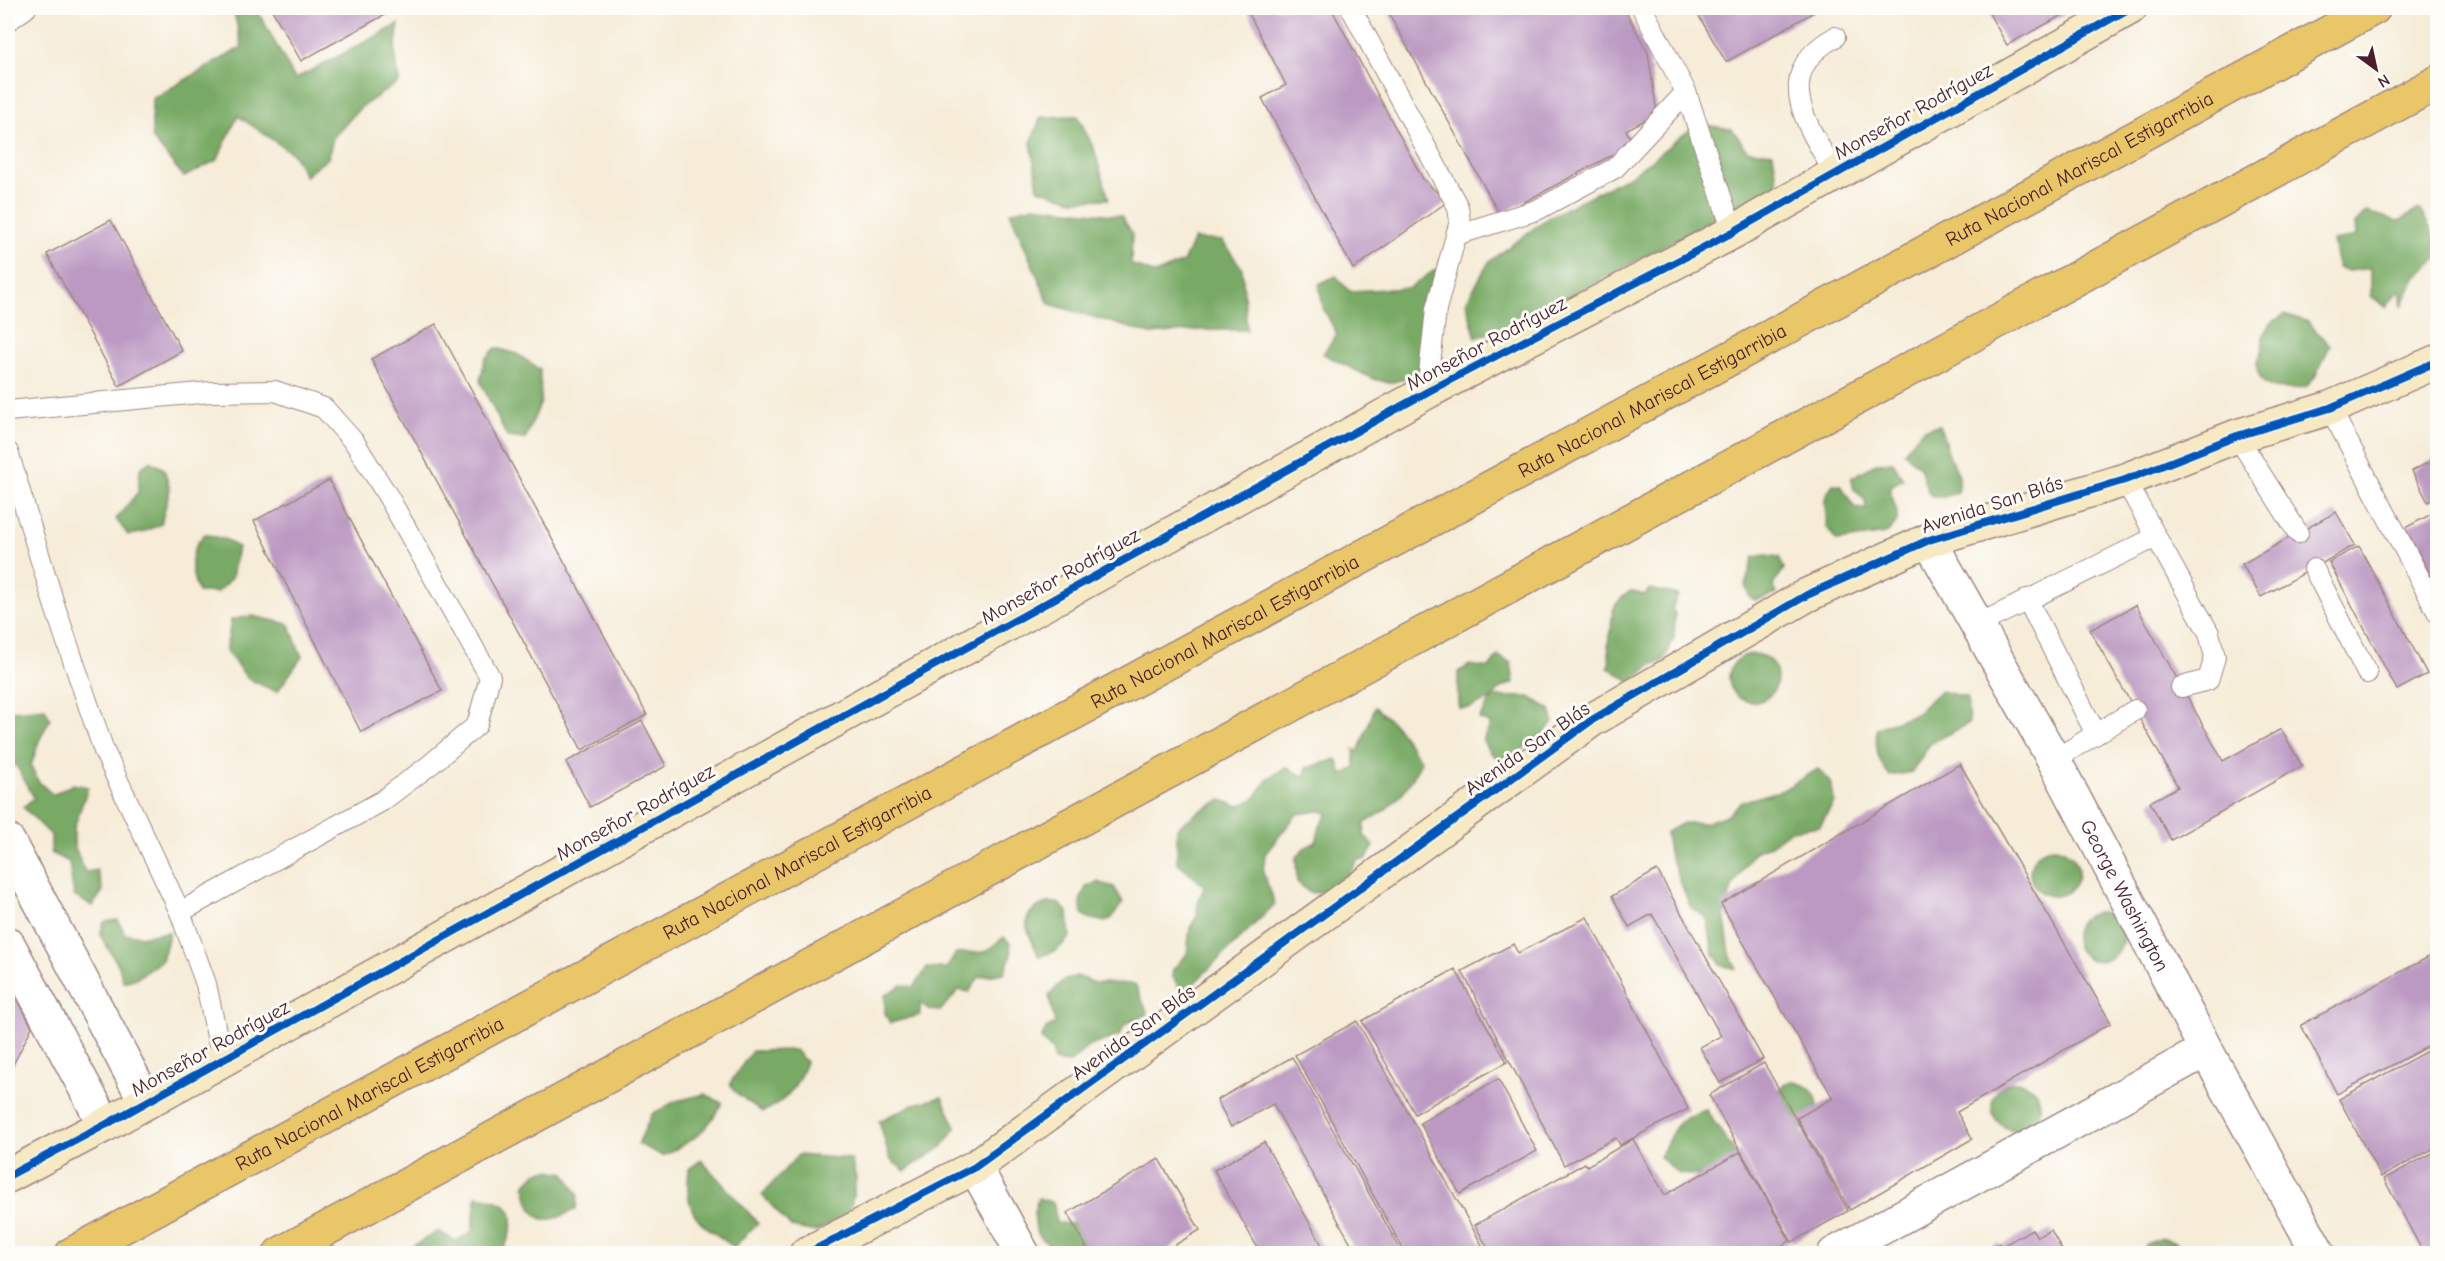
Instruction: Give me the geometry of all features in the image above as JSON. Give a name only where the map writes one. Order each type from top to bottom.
[{"type":"highway","name":"Ruta Nacional Mariscal Estigarribia","points":[[72,1254],[2374,8]]},
{"type":"highway","points":[[280,1254],[2438,82]]},
{"type":"street","name":"Monseñor Rodríguez","points":[[8,1176],[105,1125],[1427,392],[1733,232],[2130,8]]},
{"type":"street","name":"Avenida San Blás","points":[[806,1254],[975,1167],[1592,720],[1807,595],[1929,540],[2125,480],[2237,436],[2330,408],[2438,361]]},
{"type":"street","name":"George Washington","points":[[1929,540],[2054,760],[2206,1050],[2319,1254]]},
{"type":"street","points":[[8,841],[146,1102]]},
{"type":"street","points":[[8,944],[105,1125]]},
{"type":"street","points":[[1834,1254],[2206,1050]]},
{"type":"street","points":[[975,1167],[1023,1254]]},
{"type":"lane","points":[[8,21],[26,8]]},
{"type":"lane","points":[[1351,8],[1458,207],[1460,221],[1436,309],[1427,392]]},
{"type":"lane","points":[[1642,8],[1686,92],[1733,232]]},
{"type":"lane","points":[[1835,37],[1817,47],[1799,76],[1800,105],[1809,127],[1836,174]]},
{"type":"lane","points":[[1456,235],[1537,210],[1615,168],[1686,92]]},
{"type":"lane","points":[[8,411],[211,392],[275,391],[324,408],[355,443],[389,498],[490,677],[477,725],[431,764],[382,801],[180,912]]},
{"type":"lane","points":[[2330,408],[2438,613]]},
{"type":"lane","points":[[2237,436],[2298,533]]},
{"type":"lane","points":[[8,452],[55,607],[104,751],[180,912],[206,984],[222,1060]]},
{"type":"lane","points":[[2125,480],[2208,633],[2215,657],[2208,680],[2181,687]]},
{"type":"lane","points":[[1977,625],[2156,537]]},
{"type":"lane","points":[[2314,568],[2367,673]]},
{"type":"lane","points":[[2027,599],[2096,734]]},
{"type":"lane","points":[[2054,760],[2135,710]]},
{"type":"green space","points":[[233,8],[256,8],[295,79],[399,24],[395,51],[399,82],[360,108],[333,138],[328,158],[305,176],[293,154],[238,116],[217,160],[184,177],[152,138],[152,99],[242,47]]},
{"type":"green space","points":[[1078,116],[1094,149],[1109,199],[1072,200],[1038,189],[1031,142],[1041,117]]},
{"type":"green space","points":[[1697,124],[1732,129],[1747,150],[1773,153],[1778,185],[1545,310],[1476,338],[1466,302],[1489,262],[1549,217],[1633,174]]},
{"type":"green space","points":[[1033,206],[1121,216],[1132,233],[1131,264],[1155,274],[1183,262],[1194,239],[1222,241],[1242,268],[1247,330],[1200,330],[1151,334],[1049,304],[1010,212]]},
{"type":"green space","points":[[2419,209],[2435,239],[2437,259],[2414,280],[2402,306],[2400,290],[2386,307],[2371,296],[2371,268],[2349,271],[2338,267],[2333,241],[2356,237],[2355,224],[2366,212],[2399,221]]},
{"type":"green space","points":[[1452,269],[1421,375],[1389,383],[1371,378],[1323,354],[1337,334],[1323,308],[1319,284],[1336,276],[1349,291],[1409,288],[1435,270]]},
{"type":"green space","points":[[2285,314],[2308,322],[2330,346],[2315,377],[2306,387],[2274,388],[2267,385],[2258,373],[2257,361],[2263,349],[2264,333],[2272,323]]},
{"type":"green space","points":[[496,348],[517,354],[540,370],[541,402],[525,439],[507,437],[480,381],[485,359]]},
{"type":"green space","points":[[1939,425],[1950,458],[1958,473],[1959,484],[1958,492],[1944,497],[1932,497],[1928,492],[1920,467],[1904,452],[1923,429]]},
{"type":"green space","points":[[150,461],[164,469],[170,489],[161,524],[141,533],[128,535],[116,519],[138,492],[140,469]]},
{"type":"green space","points":[[1893,462],[1903,479],[1889,487],[1897,512],[1897,522],[1886,534],[1837,541],[1826,526],[1825,501],[1828,491],[1833,484],[1841,485],[1854,507],[1866,510],[1865,500],[1854,489],[1851,478],[1877,463]]},
{"type":"green space","points":[[205,534],[227,540],[238,547],[232,577],[218,592],[198,592],[193,576],[192,562],[195,547]]},
{"type":"green space","points":[[1766,555],[1779,557],[1784,569],[1773,585],[1777,594],[1756,600],[1750,598],[1745,585],[1754,557]]},
{"type":"green space","points":[[1650,589],[1678,595],[1672,609],[1675,614],[1674,638],[1664,661],[1651,665],[1630,684],[1627,679],[1608,668],[1610,659],[1608,643],[1613,612],[1616,604],[1630,591],[1644,595]]},
{"type":"green space","points":[[252,616],[289,624],[302,657],[277,692],[248,679],[226,651],[231,620]]},
{"type":"green space","points":[[1753,654],[1770,661],[1777,678],[1770,695],[1753,702],[1736,695],[1729,678],[1736,661]]},
{"type":"green space","points":[[1498,656],[1511,663],[1514,683],[1502,687],[1493,697],[1529,697],[1551,710],[1553,722],[1539,740],[1527,745],[1509,765],[1491,754],[1483,740],[1491,724],[1479,719],[1492,698],[1470,708],[1459,708],[1458,704],[1458,672],[1470,665],[1489,668]]},
{"type":"green space","points":[[1940,691],[1967,697],[1969,723],[1930,744],[1912,772],[1890,776],[1878,754],[1877,728],[1915,714]]},
{"type":"green space","points":[[8,707],[12,711],[45,708],[50,719],[39,741],[31,766],[38,781],[53,795],[73,784],[88,787],[74,828],[74,845],[85,872],[97,870],[103,891],[92,906],[74,896],[69,862],[51,853],[51,835],[23,807],[34,798],[16,765],[8,760]]},
{"type":"green space","points":[[1375,707],[1395,725],[1421,761],[1411,781],[1399,797],[1365,823],[1364,835],[1374,846],[1366,859],[1357,860],[1345,881],[1333,889],[1310,893],[1297,882],[1296,858],[1304,848],[1316,842],[1320,826],[1328,813],[1319,811],[1297,814],[1265,854],[1263,872],[1275,904],[1186,991],[1179,988],[1172,975],[1173,969],[1187,954],[1190,928],[1197,916],[1198,903],[1204,886],[1177,862],[1177,828],[1198,812],[1221,800],[1239,806],[1254,799],[1267,780],[1285,767],[1305,777],[1306,768],[1337,759],[1342,775],[1355,768],[1354,749],[1358,752]]},
{"type":"green space","points":[[1818,769],[1830,781],[1834,802],[1820,826],[1791,830],[1769,846],[1754,852],[1733,885],[1724,913],[1730,954],[1737,969],[1721,965],[1713,953],[1707,919],[1690,906],[1669,853],[1666,833],[1683,823],[1705,823],[1729,814],[1741,802],[1783,790]]},
{"type":"green space","points":[[2054,848],[2071,855],[2078,872],[2071,889],[2054,896],[2037,889],[2030,872],[2037,855]]},
{"type":"green space","points":[[1097,882],[1114,887],[1123,902],[1112,918],[1105,922],[1088,918],[1082,913],[1080,901],[1086,887]]},
{"type":"green space","points":[[1047,903],[1058,903],[1068,912],[1070,937],[1057,950],[1039,957],[1029,933],[1027,920],[1030,913]]},
{"type":"green space","points":[[2099,913],[2116,920],[2123,937],[2116,954],[2099,961],[2082,954],[2075,937],[2082,920]]},
{"type":"green space","points":[[118,920],[125,934],[144,936],[170,932],[162,960],[137,978],[123,982],[119,966],[100,935],[104,922]]},
{"type":"green space","points":[[1004,937],[1010,943],[1011,956],[1004,973],[979,977],[969,992],[959,990],[940,1011],[930,1010],[920,1003],[920,1015],[890,1023],[885,1013],[885,995],[902,985],[914,987],[927,968],[947,968],[956,953],[985,952]]},
{"type":"green space","points":[[1077,976],[1095,983],[1135,984],[1148,1014],[1125,1024],[1119,1036],[1089,1046],[1069,1063],[1054,1061],[1053,1051],[1041,1039],[1046,1029],[1055,1024],[1049,996],[1062,981]]},
{"type":"green space","points":[[795,1050],[806,1062],[799,1079],[785,1098],[771,1108],[762,1112],[735,1092],[730,1083],[752,1051]]},
{"type":"green space","points":[[1794,1082],[1811,1090],[1818,1103],[1813,1118],[1799,1130],[1774,1094],[1786,1083]]},
{"type":"green space","points":[[2016,1082],[2033,1089],[2040,1106],[2033,1123],[2016,1130],[1999,1123],[1992,1106],[1999,1089]]},
{"type":"green space","points":[[705,1094],[722,1103],[710,1122],[697,1135],[663,1156],[638,1144],[652,1114],[676,1101]]},
{"type":"green space","points":[[942,1097],[956,1128],[942,1147],[905,1171],[890,1159],[879,1121],[914,1104]]},
{"type":"green space","points":[[1706,1110],[1744,1165],[1720,1177],[1679,1174],[1660,1157],[1676,1126],[1687,1117]]},
{"type":"green space","points":[[798,1155],[851,1159],[856,1178],[850,1212],[816,1232],[791,1227],[762,1195]]},
{"type":"green space","points":[[701,1160],[758,1223],[734,1247],[703,1224],[691,1208],[688,1185],[689,1169]]},
{"type":"green space","points":[[548,1170],[565,1173],[578,1195],[576,1209],[547,1220],[535,1214],[525,1185],[536,1173]]},
{"type":"green space","points":[[476,1196],[500,1202],[511,1213],[511,1230],[502,1253],[410,1253],[413,1246],[438,1231],[456,1241],[472,1232]]},
{"type":"green space","points":[[1038,1198],[1054,1203],[1056,1223],[1081,1224],[1090,1235],[1085,1251],[1087,1253],[1059,1253],[1043,1240],[1036,1231],[1034,1212]]},
{"type":"green space","points":[[2161,1238],[2176,1243],[2184,1253],[2140,1253],[2146,1244]]},
{"type":"building","points":[[271,8],[397,8],[301,61]]},
{"type":"building","points":[[1246,8],[1331,8],[1423,179],[1447,202],[1353,269],[1262,98],[1286,85]]},
{"type":"building","points":[[1386,8],[1624,8],[1648,53],[1657,113],[1626,130],[1633,144],[1500,215]]},
{"type":"building","points":[[1694,8],[1821,8],[1726,62]]},
{"type":"building","points":[[1986,8],[2076,8],[2007,45]]},
{"type":"building","points":[[111,220],[182,351],[119,386],[47,254]]},
{"type":"building","points":[[436,324],[647,715],[582,750],[371,359]]},
{"type":"building","points":[[2438,457],[2438,497],[2428,502],[2412,471]]},
{"type":"building","points":[[329,480],[442,691],[361,732],[254,521]]},
{"type":"building","points":[[2336,512],[2355,545],[2261,597],[2242,564]]},
{"type":"building","points":[[2438,512],[2438,588],[2405,528]]},
{"type":"building","points":[[2359,546],[2427,674],[2397,690],[2329,562]]},
{"type":"building","points":[[2136,605],[2223,761],[2281,729],[2302,766],[2171,840],[2150,802],[2178,787],[2090,630]]},
{"type":"building","points":[[642,721],[666,766],[590,807],[566,762]]},
{"type":"building","points":[[1960,764],[2111,1023],[1957,1112],[1972,1139],[1850,1210],[1797,1118],[1833,1098],[1721,904]]},
{"type":"building","points":[[1657,870],[1763,1059],[1720,1083],[1700,1047],[1721,1036],[1652,914],[1629,927],[1612,896]]},
{"type":"building","points":[[1587,917],[1688,1109],[1620,1145],[1616,1138],[1564,1165],[1462,971],[1513,944],[1518,953]]},
{"type":"building","points":[[2438,952],[2438,1041],[2337,1094],[2301,1025]]},
{"type":"building","points":[[1455,969],[1507,1062],[1415,1114],[1362,1021]]},
{"type":"building","points":[[8,981],[32,1027],[12,1067],[8,1066]]},
{"type":"building","points":[[1357,1021],[1482,1245],[1467,1254],[1406,1254],[1295,1055]]},
{"type":"building","points":[[2438,1045],[2438,1146],[2381,1177],[2339,1099]]},
{"type":"building","points":[[1292,1057],[1403,1254],[1357,1254],[1273,1104],[1231,1127],[1217,1100]]},
{"type":"building","points":[[1764,1063],[1848,1211],[1792,1242],[1709,1095]]},
{"type":"building","points":[[1498,1079],[1537,1151],[1460,1194],[1420,1123]]},
{"type":"building","points":[[1633,1139],[1665,1195],[1740,1152],[1790,1241],[1769,1254],[1491,1254],[1475,1225],[1585,1163],[1587,1166]]},
{"type":"building","points":[[1264,1142],[1327,1254],[1261,1254],[1214,1170]]},
{"type":"building","points":[[2438,1150],[2438,1254],[2424,1254],[2384,1179]]},
{"type":"building","points":[[1159,1159],[1200,1230],[1160,1254],[1090,1254],[1067,1213]]},
{"type":"building","points":[[2032,1229],[2037,1237],[2051,1230],[2064,1254],[1981,1254],[1999,1243],[2001,1247]]},
{"type":"cycle path","points":[[8,1176],[105,1125],[1427,392],[1733,232],[2130,8]]},
{"type":"cycle path","points":[[806,1254],[975,1167],[1592,720],[1807,595],[1929,540],[2125,480],[2237,436],[2330,408],[2438,361]]}]
